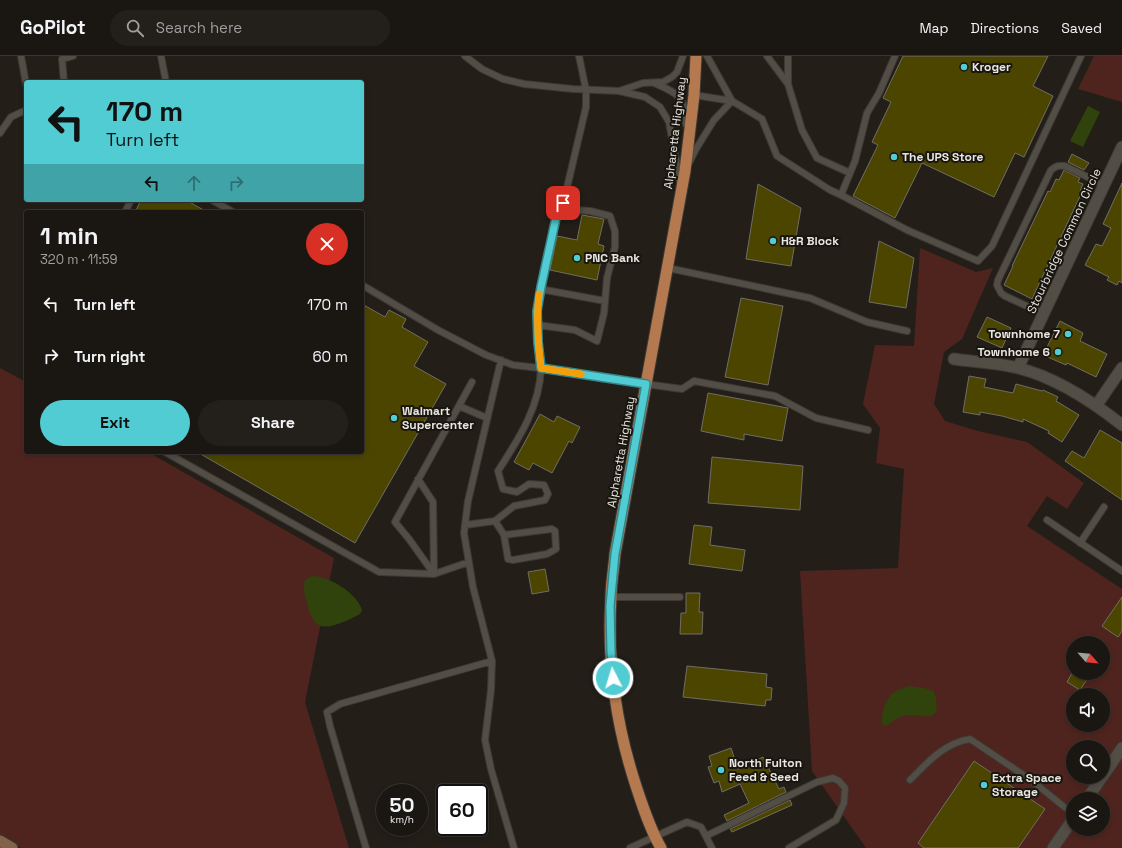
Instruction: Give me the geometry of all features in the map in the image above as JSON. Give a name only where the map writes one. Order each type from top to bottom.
[{"type":"main road","name":"Alpharetta Highway","points":[[661,848],[655,838],[634,779],[620,729],[612,667],[611,597],[615,554],[685,171],[694,95],[696,56]]},
{"type":"main road","points":[[0,841],[12,848]]},
{"type":"street","name":"Stourbridge Common Circle","points":[[1018,368],[1122,147]]},
{"type":"street","points":[[954,359],[1018,368],[1040,375],[1071,390],[1122,425]]},
{"type":"street","points":[[1096,406],[1122,368]]},
{"type":"street","points":[[1110,765],[1122,748]]},
{"type":"street","points":[[1053,848],[1066,829]]},
{"type":"lane","points":[[21,56],[25,80]]},
{"type":"lane","points":[[64,80],[62,58],[73,56]]},
{"type":"lane","points":[[161,56],[166,80]]},
{"type":"lane","points":[[465,56],[482,69],[503,79],[524,84],[586,90],[619,91],[645,97],[660,107],[669,122],[682,190]]},
{"type":"lane","points":[[465,525],[495,521],[514,506],[545,500],[548,494],[544,485],[529,484],[517,492],[503,490],[498,471],[516,444],[529,419],[537,390],[541,368],[537,325],[540,289],[558,209],[563,203],[565,196],[586,107],[586,90],[579,56]]},
{"type":"lane","points":[[619,91],[643,83],[663,82],[677,72],[683,56]]},
{"type":"lane","points":[[708,56],[732,101]]},
{"type":"lane","points":[[767,56],[788,84]]},
{"type":"lane","points":[[788,56],[788,84],[802,130],[817,158],[850,174]]},
{"type":"lane","points":[[841,195],[855,161],[867,113],[879,93],[896,56]]},
{"type":"lane","points":[[694,95],[732,101],[762,119],[777,156],[830,190],[907,230],[978,261],[992,246],[1081,56]]},
{"type":"lane","points":[[654,82],[676,93],[686,109],[686,153]]},
{"type":"lane","points":[[685,171],[696,149],[714,120],[732,101]]},
{"type":"lane","points":[[0,133],[11,117],[24,111]]},
{"type":"lane","points":[[1044,314],[1001,293],[996,285],[998,280],[1050,170],[1055,166],[1065,166],[1104,185]]},
{"type":"lane","points":[[216,202],[230,210]]},
{"type":"lane","points":[[537,325],[575,330],[597,341],[604,313],[607,278],[615,248],[615,231],[610,216],[590,210],[558,209]]},
{"type":"lane","points":[[668,268],[810,298],[867,322],[908,331]]},
{"type":"lane","points":[[364,286],[438,330],[486,355],[513,365],[682,389],[694,381],[775,396],[816,418],[868,430]]},
{"type":"lane","points":[[540,289],[605,301]]},
{"type":"lane","points":[[501,360],[468,501],[464,533],[473,587],[492,661],[491,690],[485,740],[491,769],[514,848]]},
{"type":"lane","points":[[434,574],[409,539],[394,522],[472,382]]},
{"type":"lane","points":[[459,406],[487,418]]},
{"type":"lane","points":[[169,454],[380,572],[434,574],[469,562]]},
{"type":"lane","points":[[418,479],[433,502],[434,574]]},
{"type":"lane","points":[[1080,543],[1104,507]]},
{"type":"lane","points":[[1047,520],[1122,571]]},
{"type":"lane","points":[[495,521],[504,535],[508,559],[513,560],[547,554],[556,549],[555,531],[548,529],[504,535]]},
{"type":"lane","points":[[611,597],[680,597]]},
{"type":"lane","points":[[366,848],[330,726],[328,712],[340,704],[492,661]]},
{"type":"lane","points":[[910,780],[941,750],[960,740],[970,739],[1031,780],[1066,808]]},
{"type":"lane","points":[[706,836],[817,782],[833,778],[839,781],[845,788],[844,804],[836,820],[789,848]]},
{"type":"lane","points":[[630,848],[688,822],[701,827],[712,848]]},
{"type":"shaded area","points":[[1094,56],[1122,56],[1122,102],[1078,89]]},
{"type":"shaded area","points":[[1088,106],[1100,112],[1083,147],[1070,141]]},
{"type":"shaded area","points":[[920,248],[976,272],[993,268],[962,339],[944,352],[934,404],[945,421],[978,431],[1027,442],[1084,483],[1067,509],[1047,496],[1027,526],[1122,589],[1122,848],[866,848],[812,771],[800,571],[898,568],[904,469],[876,463],[880,428],[863,404],[875,345],[914,346]]},
{"type":"shaded area","points":[[0,368],[24,381],[24,454],[152,454],[334,558],[305,702],[349,848],[21,848],[0,835]]},
{"type":"shaded area","points":[[312,576],[326,579],[342,587],[359,604],[362,610],[360,614],[332,626],[327,627],[317,624],[310,614],[304,591],[305,580]]},
{"type":"shaded area","points":[[909,686],[934,691],[936,711],[933,715],[902,716],[886,726],[882,724],[884,707],[890,696],[896,691]]},
{"type":"building","points":[[903,56],[1048,56],[1033,86],[1053,96],[1024,157],[1015,153],[994,197],[922,163],[895,218],[853,196],[878,145],[872,142],[891,102],[883,98]]},
{"type":"building","points":[[1072,154],[1089,163],[1084,170],[1068,162]]},
{"type":"building","points":[[1064,170],[1080,178],[1078,182],[1083,184],[1080,191],[1082,192],[1032,299],[1004,285],[1048,191],[1050,192],[1056,179],[1059,180]]},
{"type":"building","points":[[1122,183],[1122,283],[1119,281],[1117,285],[1107,280],[1109,277],[1085,265],[1096,244],[1102,246],[1111,228],[1103,224]]},
{"type":"building","points":[[758,184],[801,208],[791,266],[746,259]]},
{"type":"building","points":[[140,202],[190,202],[204,210],[136,210]]},
{"type":"building","name":"PNC Bank","points":[[582,215],[604,219],[598,244],[604,246],[597,280],[550,270],[557,236],[577,240]]},
{"type":"building","points":[[879,241],[914,258],[906,308],[869,302]]},
{"type":"building","points":[[741,298],[783,306],[768,385],[725,377]]},
{"type":"building","name":"Walmart Supercenter","points":[[364,305],[385,317],[389,310],[406,319],[402,327],[428,342],[414,366],[446,384],[355,543],[200,454],[364,454]]},
{"type":"building","points":[[987,317],[1011,328],[1002,348],[977,337]]},
{"type":"building","points":[[1060,321],[1083,333],[1080,341],[1107,354],[1096,377],[1067,363],[1066,365],[1043,355]]},
{"type":"building","points":[[969,376],[986,379],[984,387],[1013,393],[1016,384],[1043,390],[1058,397],[1056,401],[1079,415],[1062,442],[1048,433],[1049,431],[1023,419],[1023,422],[980,412],[980,415],[963,412]]},
{"type":"building","points":[[708,393],[788,408],[782,441],[744,434],[744,440],[701,431]]},
{"type":"building","points":[[540,414],[554,422],[557,416],[580,427],[572,443],[569,441],[552,473],[533,463],[529,470],[514,462]]},
{"type":"building","points":[[1100,430],[1122,443],[1122,500],[1065,461],[1072,451],[1084,458]]},
{"type":"building","points":[[712,457],[803,466],[800,510],[708,503]]},
{"type":"building","points":[[694,525],[712,527],[710,545],[745,550],[742,571],[689,564]]},
{"type":"building","points":[[545,569],[549,591],[532,594],[528,572]]},
{"type":"building","points":[[686,593],[700,593],[699,612],[703,612],[702,634],[680,634],[681,613],[686,613]]},
{"type":"building","points":[[1122,597],[1122,631],[1118,637],[1102,626]]},
{"type":"building","points":[[687,666],[767,674],[766,687],[772,688],[771,700],[766,700],[765,706],[683,697]]},
{"type":"building","points":[[1068,680],[1086,680],[1081,688],[1077,688],[1067,682]]},
{"type":"building","points":[[731,748],[738,769],[763,757],[779,789],[784,787],[786,792],[727,821],[724,815],[749,803],[740,784],[722,792],[719,781],[714,783],[708,767],[712,766],[709,756]]},
{"type":"building","name":"Extra Space Storage","points":[[974,761],[1045,809],[1018,848],[924,848],[918,843]]},
{"type":"building","points":[[790,800],[792,805],[732,832],[730,829]]},
{"type":"slow traffic","points":[[539,294],[537,311],[541,368],[581,374]]},
{"type":"place","name":"Kroger","points":[[964,67]]},
{"type":"place","name":"The UPS Store","points":[[894,157]]},
{"type":"place","name":"H&R Block","points":[[773,241]]},
{"type":"place","name":"PNC Bank","points":[[577,258]]},
{"type":"place","name":"Townhome 7","points":[[1068,334]]},
{"type":"place","name":"Townhome 6","points":[[1058,352]]},
{"type":"place","name":"Walmart Supercenter","points":[[394,418]]},
{"type":"place","name":"North Fulton Feed & Seed","points":[[721,770]]},
{"type":"place","name":"Extra Space Storage","points":[[984,785]]},
{"type":"route","points":[[563,203],[558,209],[537,311],[541,368],[646,384],[615,554],[610,606],[613,678]]}]
